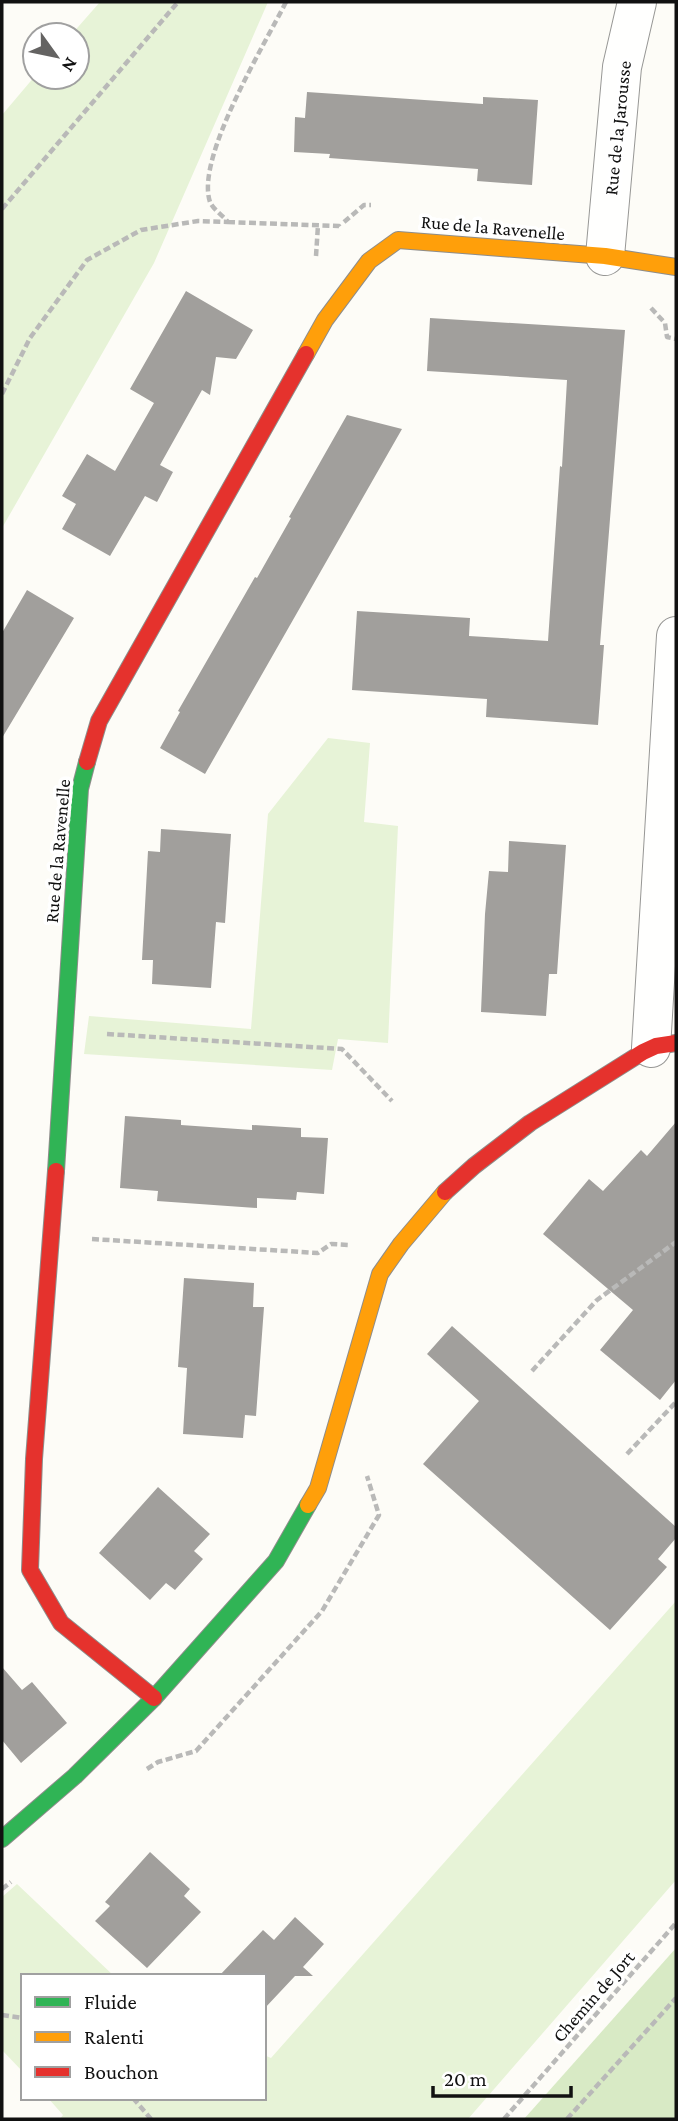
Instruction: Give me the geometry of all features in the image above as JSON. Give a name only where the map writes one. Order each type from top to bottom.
[{"type":"street","name":"Rue de la Jarousse","points":[[605,256],[622,67],[637,2]]},
{"type":"street","name":"Rue de la Ravenelle","points":[[154,1698],[61,1623],[30,1570],[34,1459],[80,789],[99,721],[325,320],[369,261],[398,240],[605,256],[676,267]]},
{"type":"street","points":[[2,1839],[75,1776],[154,1698],[276,1561],[318,1488],[380,1274],[426,1211],[490,1150],[545,1111],[664,1045],[676,636]]},
{"type":"path","points":[[2,209],[178,2]]},
{"type":"path","points":[[228,222],[211,203],[208,174],[221,131],[286,2]]},
{"type":"path","points":[[2,394],[30,338],[88,260],[141,230],[198,221],[339,226],[369,261]]},
{"type":"path","points":[[65,1031],[342,1049],[392,1101]]},
{"type":"path","points":[[51,1236],[318,1253],[331,1244],[356,1245]]},
{"type":"path","points":[[532,1371],[597,1300],[676,1242]]},
{"type":"path","points":[[627,1454],[676,1402]]},
{"type":"path","name":"Chemin de Jort","points":[[503,2119],[676,1923]]},
{"type":"path","points":[[567,2119],[676,1998]]},
{"type":"path","points":[[2,2015],[21,2018]]},
{"type":"path","points":[[135,2100],[150,2119]]},
{"type":"green space","points":[[100,2],[268,2],[154,263],[2,528],[2,115],[22,91],[91,91],[91,21],[83,21]]},
{"type":"green space","points":[[328,738],[370,743],[364,822],[398,826],[388,1043],[338,1039],[332,1070],[84,1054],[89,1016],[251,1029],[268,814]]},
{"type":"green space","points":[[676,1601],[676,1880],[468,2119],[60,2119],[63,2115],[50,2100],[266,2100],[266,2056],[271,2058]]},
{"type":"green space","points":[[17,1884],[112,1974],[21,1974],[21,2070],[2,2050],[2,1897]]},
{"type":"green space","points":[[676,1948],[676,2119],[524,2119]]},
{"type":"building","points":[[307,92],[483,104],[483,97],[538,100],[532,185],[477,181],[478,169],[329,158],[330,154],[294,152],[295,117],[305,118]]},
{"type":"building","points":[[186,291],[253,330],[236,359],[216,357],[210,395],[202,390],[160,465],[173,472],[157,502],[145,496],[110,556],[62,529],[76,504],[62,496],[87,454],[115,471],[154,403],[130,389]]},
{"type":"building","points":[[430,318],[625,330],[600,645],[604,645],[598,725],[486,717],[487,699],[352,690],[357,611],[470,618],[469,636],[548,641],[567,380],[427,371]]},
{"type":"building","points":[[347,415],[402,429],[205,774],[160,748],[180,712],[178,711],[255,577],[257,578]]},
{"type":"building","points":[[27,590],[74,618],[2,738],[2,633]]},
{"type":"building","points":[[161,829],[231,834],[225,923],[216,922],[211,988],[152,984],[153,960],[142,960],[148,851],[160,852]]},
{"type":"building","points":[[509,841],[566,845],[557,974],[549,974],[546,1016],[481,1012],[489,871],[508,872]]},
{"type":"building","points":[[125,1116],[181,1120],[181,1125],[252,1130],[252,1125],[301,1128],[301,1137],[328,1138],[324,1194],[297,1192],[296,1200],[257,1198],[257,1208],[157,1201],[158,1191],[120,1188]]},
{"type":"building","points":[[676,1122],[676,1380],[660,1400],[600,1350],[633,1310],[543,1234],[589,1179],[603,1191],[641,1150],[647,1156]]},
{"type":"building","points":[[184,1278],[254,1283],[253,1307],[264,1307],[256,1416],[245,1415],[243,1438],[183,1434],[187,1368],[178,1367]]},
{"type":"building","points":[[452,1326],[676,1527],[676,1538],[658,1559],[667,1567],[610,1630],[423,1464],[479,1401],[427,1354]]},
{"type":"building","points":[[158,1487],[210,1534],[194,1551],[203,1559],[175,1590],[166,1583],[150,1600],[99,1553]]},
{"type":"building","points":[[2,1667],[22,1690],[32,1682],[67,1723],[21,1763],[2,1740]]},
{"type":"building","points":[[150,1852],[190,1889],[184,1896],[201,1912],[147,1968],[95,1921],[110,1906],[105,1902]]},
{"type":"building","points":[[295,1917],[324,1944],[303,1967],[313,1976],[295,1976],[266,2007],[266,1974],[221,1974],[263,1930],[274,1940]]},
{"type":"traffic: fast","points":[[56,1171],[80,789],[87,762]]},
{"type":"traffic: fast","points":[[2,1839],[75,1776],[154,1698],[276,1561],[308,1505]]},
{"type":"traffic: slow","points":[[306,354],[325,320],[369,261],[398,240],[605,256],[676,267]]},
{"type":"traffic: slow","points":[[308,1505],[318,1488],[380,1274],[401,1244],[445,1192]]},
{"type":"traffic: jam","points":[[87,762],[99,721],[306,354]]},
{"type":"traffic: jam","points":[[445,1192],[530,1123],[643,1052],[656,1046],[676,1043]]},
{"type":"traffic: jam","points":[[56,1171],[34,1459],[30,1570],[61,1623],[154,1698]]}]
